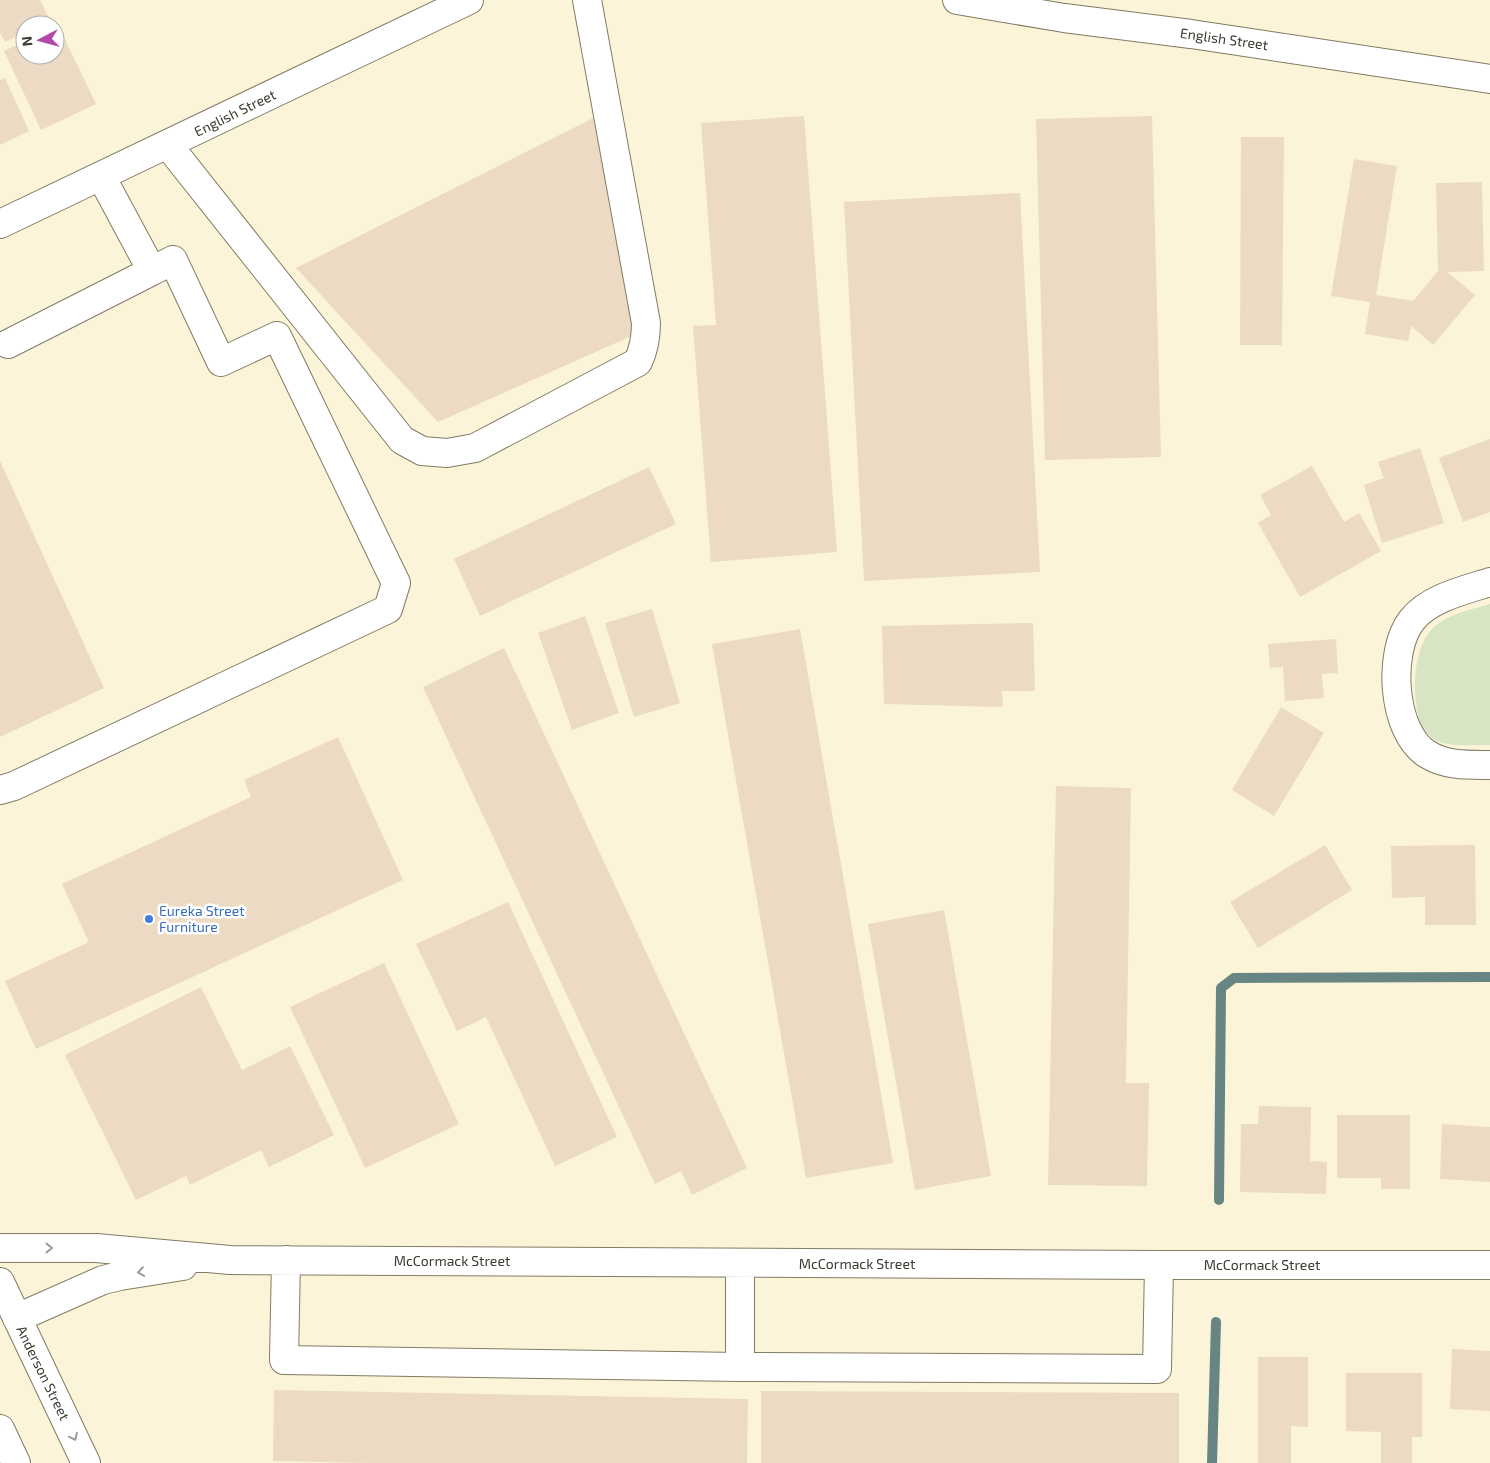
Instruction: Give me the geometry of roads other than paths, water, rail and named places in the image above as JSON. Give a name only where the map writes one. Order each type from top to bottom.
[{"type":"street","name":"English Street","points":[[0,224],[469,0]]},
{"type":"street","points":[[168,145],[402,440],[422,451],[447,453],[475,448],[638,362],[643,351],[646,323],[587,0]]},
{"type":"street","name":"English Street","points":[[957,0],[1064,18],[1191,34],[1490,79]]},
{"type":"street","points":[[101,176],[152,271]]},
{"type":"street","points":[[0,790],[14,786],[388,609],[396,583],[277,336],[221,362],[173,260],[3,344]]},
{"type":"street","points":[[1490,582],[1444,597],[1424,609],[1412,620],[1403,637],[1397,661],[1396,686],[1400,710],[1409,736],[1426,753],[1446,763],[1490,765]]},
{"type":"street","name":"McCormack Street","points":[[0,1248],[96,1248],[224,1259],[286,1260],[740,1264],[1490,1265]]},
{"type":"street","name":"McCormack Street","points":[[8,1317],[96,1282],[224,1259]]},
{"type":"street","points":[[286,1260],[284,1360],[740,1367],[1157,1369],[1159,1265]]},
{"type":"street","points":[[740,1264],[740,1367]]},
{"type":"street","name":"Anderson Street","points":[[0,1282],[8,1317],[86,1463]]},
{"type":"street","points":[[0,1429],[16,1463]]},
{"type":"waterway","points":[[1219,1200],[1221,988],[1234,978],[1490,977]]},
{"type":"waterway","points":[[1212,1463],[1216,1322]]},
{"type":"place","name":"Eureka Street Furniture","points":[[149,919]]}]
